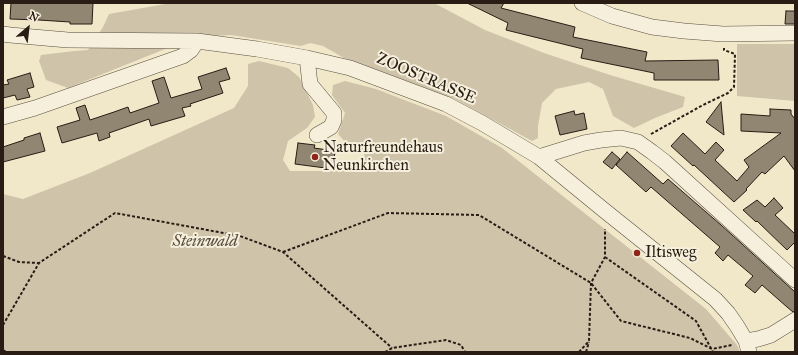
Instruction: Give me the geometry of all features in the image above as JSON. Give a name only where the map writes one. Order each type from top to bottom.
[{"type":"street","points":[[582,3],[612,16],[652,27],[723,34],[795,33]]},
{"type":"street","name":"ZOOSTRASSE","points":[[3,34],[68,40],[197,41],[257,49],[350,68],[446,104],[482,122],[540,157],[605,212],[715,299],[728,313],[748,346]]},
{"type":"street","points":[[3,117],[35,108],[183,56],[191,50],[197,41]]},
{"type":"street","points":[[307,58],[310,84],[334,114],[334,120],[331,127],[318,135]]},
{"type":"street","points":[[540,157],[601,140],[621,138],[638,142],[665,162],[795,280]]},
{"type":"street","points":[[748,346],[758,339],[771,335],[795,320]]},
{"type":"path","points":[[638,142],[702,105],[728,93],[734,87],[735,54],[724,50]]},
{"type":"path","points":[[586,352],[590,341],[591,283],[605,257],[605,212]]},
{"type":"path","points":[[3,325],[39,263],[115,213],[240,236],[283,252],[392,348]]},
{"type":"path","points":[[283,252],[388,213],[479,215],[591,283],[621,321],[690,338],[713,351],[748,346]]},
{"type":"path","points":[[3,256],[19,262],[39,263]]},
{"type":"path","points":[[605,257],[696,321],[713,351]]},
{"type":"path","points":[[385,352],[392,348],[446,340],[461,345],[465,352]]},
{"type":"path","points":[[579,352],[590,341]]},
{"type":"green space","points":[[171,3],[434,3],[485,30],[544,53],[610,75],[685,97],[683,107],[634,128],[613,116],[603,89],[589,82],[556,89],[542,103],[538,126],[538,138],[532,141],[455,99],[344,58],[323,46],[310,43],[301,46],[231,35],[195,37],[68,88],[46,80],[39,61],[41,55],[88,50],[103,27],[109,14]]},
{"type":"green space","points":[[737,44],[795,44],[795,101],[737,96]]},
{"type":"green space","name":"Steinwald","points":[[259,61],[288,68],[299,77],[313,105],[315,117],[307,128],[288,141],[283,160],[290,171],[360,171],[365,164],[364,152],[347,144],[338,134],[345,113],[332,95],[333,85],[345,81],[376,89],[446,116],[502,148],[706,309],[737,345],[740,352],[3,352],[3,194],[23,199],[90,173],[234,108],[248,86],[248,64]]},
{"type":"building","points":[[11,3],[93,3],[92,24],[70,24],[70,22],[10,19]]},
{"type":"building","points":[[467,3],[504,3],[501,8],[575,27],[573,37],[647,52],[645,61],[718,60],[719,80],[654,80],[654,73],[581,58],[583,49],[506,30],[508,23]]},
{"type":"building","points":[[786,11],[795,11],[795,24],[785,24]]},
{"type":"building","points":[[226,68],[230,79],[219,82],[223,93],[190,104],[191,106],[182,108],[185,116],[151,126],[149,119],[109,133],[110,137],[99,141],[97,133],[62,143],[57,127],[80,120],[76,108],[85,105],[90,120],[128,107],[130,113],[159,103],[152,81],[164,77],[171,98],[202,89],[198,77]]},
{"type":"building","points":[[30,73],[34,87],[27,89],[30,97],[17,100],[15,95],[3,98],[3,85],[9,84],[7,80]]},
{"type":"building","points":[[721,102],[724,135],[706,122]]},
{"type":"building","points":[[770,109],[791,110],[791,114],[795,119],[795,171],[784,156],[765,174],[762,172],[746,189],[747,190],[734,202],[671,146],[683,133],[705,154],[716,142],[724,150],[715,160],[737,181],[749,167],[744,160],[781,133],[741,131],[741,114],[770,116]]},
{"type":"building","points":[[574,111],[575,115],[584,113],[587,129],[560,135],[555,116]]},
{"type":"building","points":[[40,133],[45,151],[3,162],[3,147]]},
{"type":"building","name":"Naturfreundehaus Neunkirchen","points":[[298,143],[315,145],[314,148],[335,151],[333,169],[295,164]]},
{"type":"building","points":[[612,152],[620,159],[612,169],[603,162]]},
{"type":"building","points":[[627,152],[663,184],[668,179],[795,292],[795,311],[793,312],[762,285],[755,293],[745,285],[753,276],[728,255],[723,261],[715,253],[720,247],[651,187],[646,192],[616,165]]},
{"type":"building","points":[[774,198],[783,208],[775,215],[795,234],[795,242],[787,250],[757,221],[756,222],[743,210],[757,200],[765,207]]},
{"type":"place","name":"Naturfreundehaus Neunkirchen","points":[[315,157]]},
{"type":"place","name":"Iltisweg","points":[[637,253]]}]
